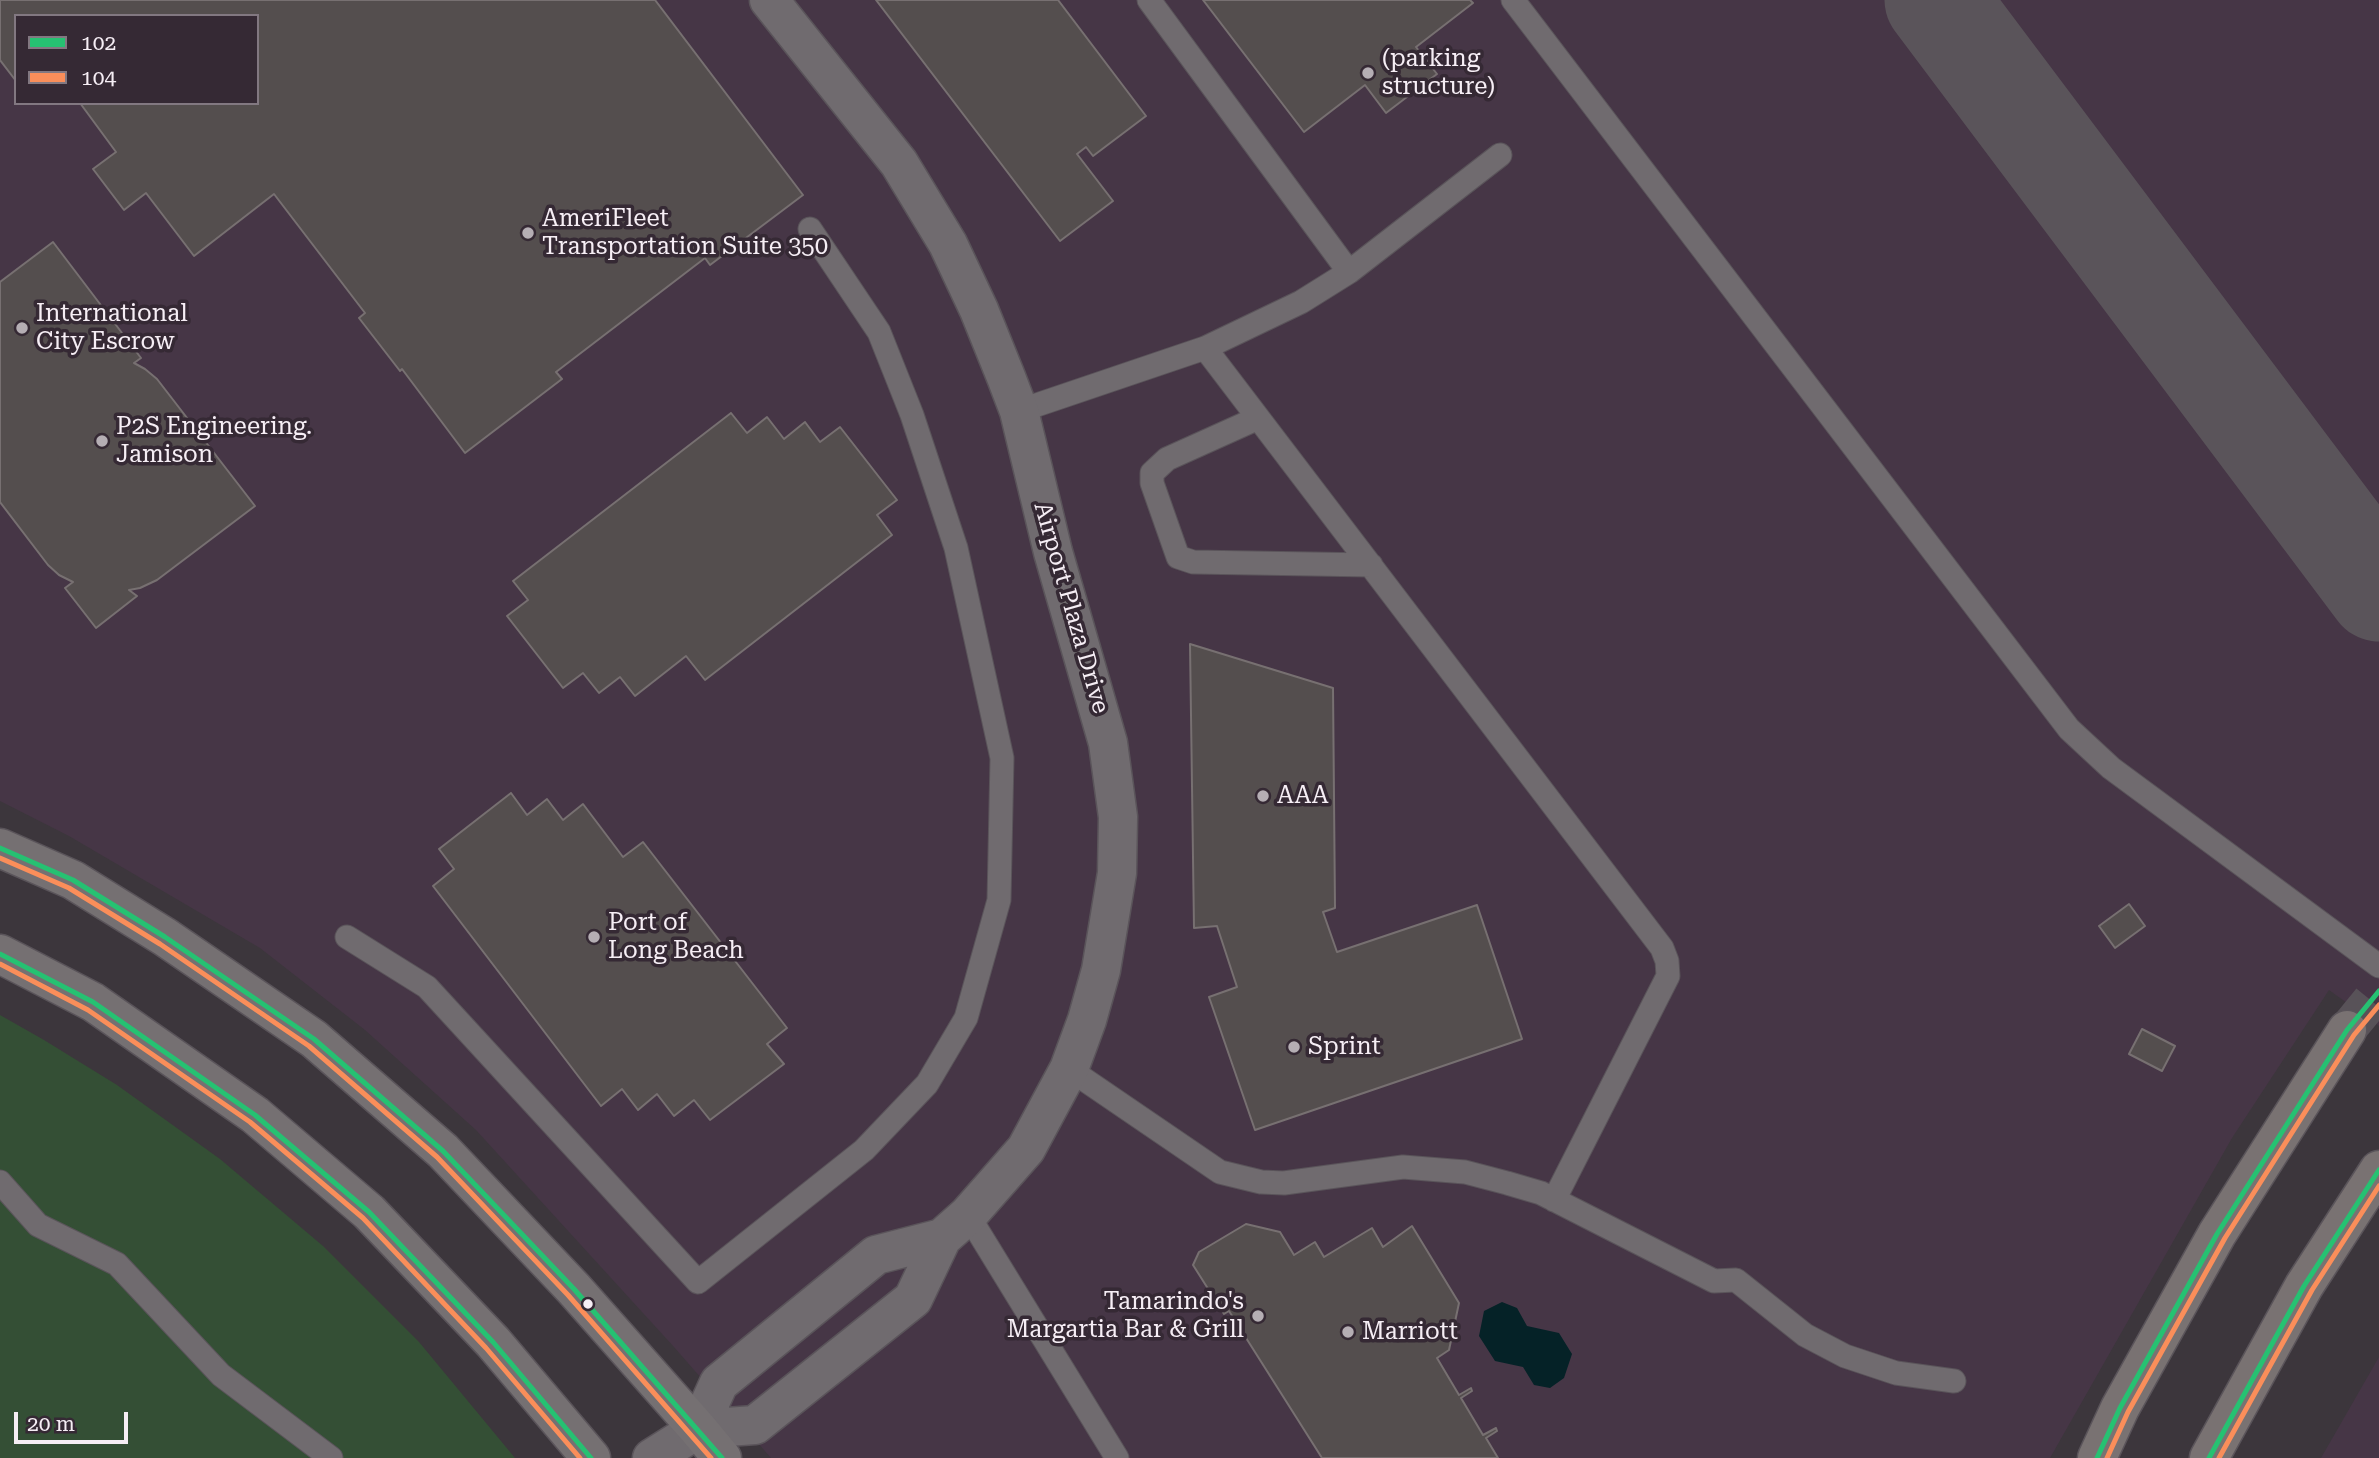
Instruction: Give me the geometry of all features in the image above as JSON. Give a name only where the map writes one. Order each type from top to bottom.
[{"type":"main road","points":[[0,848],[84,887],[165,937],[314,1039],[443,1151],[574,1289],[710,1443]]},
{"type":"main road","points":[[0,954],[93,1002],[255,1115],[369,1212],[493,1342],[591,1458]]},
{"type":"main road","points":[[2097,1458],[2120,1408],[2217,1234],[2347,1030]]},
{"type":"main road","points":[[2209,1458],[2304,1286],[2379,1170]]},
{"type":"street","name":"Airport Plaza Drive","points":[[652,1458],[710,1443],[755,1425],[913,1299],[955,1227],[1026,1149],[1069,1069],[1087,1020],[1108,934],[1117,873],[1118,817],[1108,743],[1053,552],[1019,411],[979,310],[941,233],[899,163],[769,0]]},
{"type":"street","points":[[710,1443],[719,1383],[876,1255],[955,1227]]},
{"type":"lane","points":[[1149,0],[1349,272]]},
{"type":"lane","points":[[1513,0],[2069,729],[2110,768],[2379,966]]},
{"type":"lane","points":[[1019,411],[1205,348],[1301,302],[1349,272],[1500,155]]},
{"type":"lane","points":[[347,937],[427,987],[698,1282],[864,1150],[927,1084],[966,1018],[999,900],[1002,758],[956,548],[912,415],[878,332],[810,229]]},
{"type":"lane","points":[[1205,348],[1655,935],[1667,961],[1668,976],[1554,1200]]},
{"type":"lane","points":[[1258,418],[1167,459],[1152,473],[1152,483],[1178,557],[1193,562],[1371,565]]},
{"type":"lane","points":[[1069,1069],[1220,1172],[1261,1182],[1284,1183],[1403,1167],[1465,1172],[1541,1193],[1714,1281],[1736,1280],[1805,1335],[1845,1356],[1896,1373],[1954,1381]]},
{"type":"lane","points":[[0,1182],[37,1225],[117,1264],[221,1375],[331,1458]]},
{"type":"lane","points":[[955,1227],[1117,1458]]},
{"type":"shaded area","points":[[0,0],[2379,0],[2379,1026],[2329,990],[2232,1138],[2050,1458],[771,1458],[674,1347],[476,1130],[365,1030],[260,948],[69,836],[0,801]]},
{"type":"shaded area","points":[[2379,1357],[2379,1458],[2321,1458]]},
{"type":"green space","points":[[0,1015],[117,1085],[220,1159],[323,1246],[419,1342],[515,1458],[0,1458]]},
{"type":"water","points":[[1502,1302],[1517,1308],[1527,1326],[1559,1333],[1572,1354],[1564,1378],[1550,1388],[1534,1385],[1523,1367],[1495,1361],[1479,1336],[1484,1311]]},
{"type":"building","name":"AmeriFleet Transportation Suite 350","points":[[0,0],[655,0],[803,195],[710,265],[705,258],[556,372],[562,379],[465,453],[402,369],[400,371],[359,318],[365,313],[274,194],[194,256],[146,193],[124,210],[93,169],[116,152],[81,105],[259,105],[259,14],[14,14],[14,78],[0,60]]},
{"type":"building","points":[[876,0],[1058,0],[1146,116],[1093,156],[1086,147],[1077,154],[1113,201],[1060,241]]},
{"type":"building","name":"(parking structure)","points":[[1203,0],[1470,0],[1473,3],[1416,47],[1437,74],[1386,113],[1365,85],[1304,132]]},
{"type":"building","name":"P2S Engineering. Jamison","points":[[53,242],[141,358],[134,363],[157,379],[255,506],[157,580],[129,590],[137,596],[96,628],[65,588],[73,582],[48,565],[0,502],[0,282]]},
{"type":"building","points":[[731,413],[747,433],[767,417],[784,439],[805,422],[820,442],[840,427],[897,500],[877,515],[892,535],[705,680],[686,656],[635,696],[620,677],[599,693],[583,673],[563,688],[507,616],[528,600],[513,581]]},
{"type":"building","name":"AAA","points":[[1190,644],[1333,688],[1335,908],[1323,912],[1337,952],[1477,905],[1522,1039],[1255,1130],[1209,997],[1237,987],[1217,926],[1194,928]]},
{"type":"building","name":"Port of Long Beach","points":[[511,793],[527,815],[547,799],[563,820],[583,804],[623,857],[643,842],[787,1028],[767,1044],[784,1064],[710,1120],[694,1100],[674,1116],[657,1094],[638,1110],[622,1089],[601,1106],[433,886],[454,869],[439,849]]},
{"type":"building","points":[[2129,904],[2145,926],[2115,948],[2099,926]]},
{"type":"building","points":[[2142,1029],[2175,1046],[2162,1071],[2129,1054]]},
{"type":"building","name":"Marriott","points":[[1246,1224],[1280,1232],[1294,1255],[1315,1242],[1324,1257],[1372,1228],[1383,1247],[1412,1226],[1459,1303],[1449,1350],[1437,1358],[1459,1395],[1471,1388],[1472,1391],[1461,1398],[1483,1435],[1496,1428],[1497,1431],[1486,1438],[1498,1458],[1322,1458],[1229,1311],[1224,1314],[1193,1265],[1199,1252]]},
{"type":"taxiway","points":[[1936,0],[2379,590]]},
{"type":"tunnel","points":[[2347,1030],[2379,991]]},
{"type":"transit line","name":"102","points":[[0,848],[73,880],[165,937],[314,1039],[443,1151],[574,1289],[722,1458]]},
{"type":"transit line","name":"104","points":[[0,858],[69,888],[160,944],[309,1046],[437,1157],[568,1295],[711,1458]]},
{"type":"transit line","name":"102","points":[[0,954],[93,1002],[255,1115],[369,1212],[493,1342],[591,1458]]},
{"type":"transit line","name":"104","points":[[0,964],[88,1010],[250,1122],[363,1218],[486,1348],[580,1458]]},
{"type":"transit line","name":"102","points":[[2097,1458],[2120,1408],[2217,1234],[2347,1030],[2379,991]]},
{"type":"transit line","name":"104","points":[[2107,1458],[2128,1412],[2225,1238],[2354,1035],[2379,1005]]},
{"type":"transit line","name":"102","points":[[2209,1458],[2304,1286],[2379,1170]]},
{"type":"transit line","name":"104","points":[[2219,1458],[2312,1290],[2379,1186]]},
{"type":"place","name":"(parking structure)","points":[[1368,73]]},
{"type":"place","name":"AmeriFleet Transportation Suite 350","points":[[528,233]]},
{"type":"place","name":"International City Escrow","points":[[22,328]]},
{"type":"place","name":"P2S Engineering. Jamison","points":[[102,441]]},
{"type":"place","name":"AAA","points":[[1263,796]]},
{"type":"place","name":"Port of Long Beach","points":[[594,937]]},
{"type":"place","name":"Sprint","points":[[1294,1047]]},
{"type":"place","name":"Tamarindo's Margartia Bar & Grill","points":[[1258,1316]]},
{"type":"place","name":"Marriott","points":[[1348,1332]]}]
